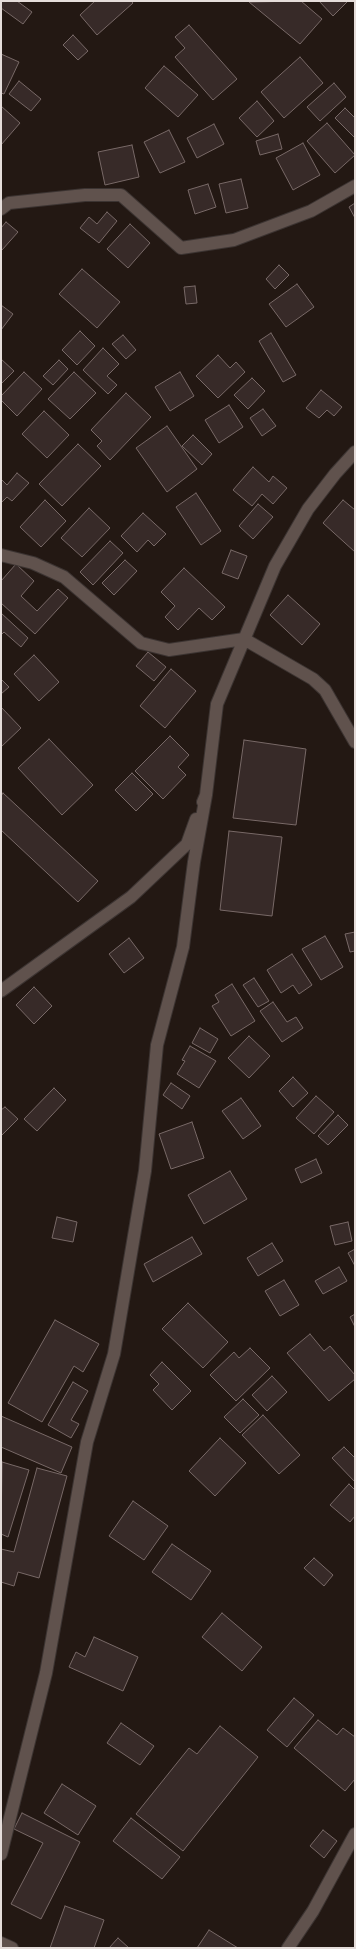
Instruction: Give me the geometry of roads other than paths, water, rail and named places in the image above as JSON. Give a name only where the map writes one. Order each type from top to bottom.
[{"type":"street","points":[[1,209],[9,203],[85,194],[122,195],[181,248],[234,240],[310,211],[355,186]]},
{"type":"street","points":[[1,1854],[46,1672],[87,1442],[114,1354],[145,1171],[157,1045],[183,946],[194,862],[206,795],[217,704],[275,566],[308,508],[334,474],[355,452]]},
{"type":"street","points":[[1,555],[33,563],[64,576],[141,643],[169,650],[244,639],[313,679],[326,690],[355,742]]},
{"type":"street","points":[[1,991],[131,897],[187,844],[206,795]]},
{"type":"street","points":[[288,1948],[313,1911],[355,1834]]},
{"type":"street","points":[[1,1943],[12,1948]]}]
